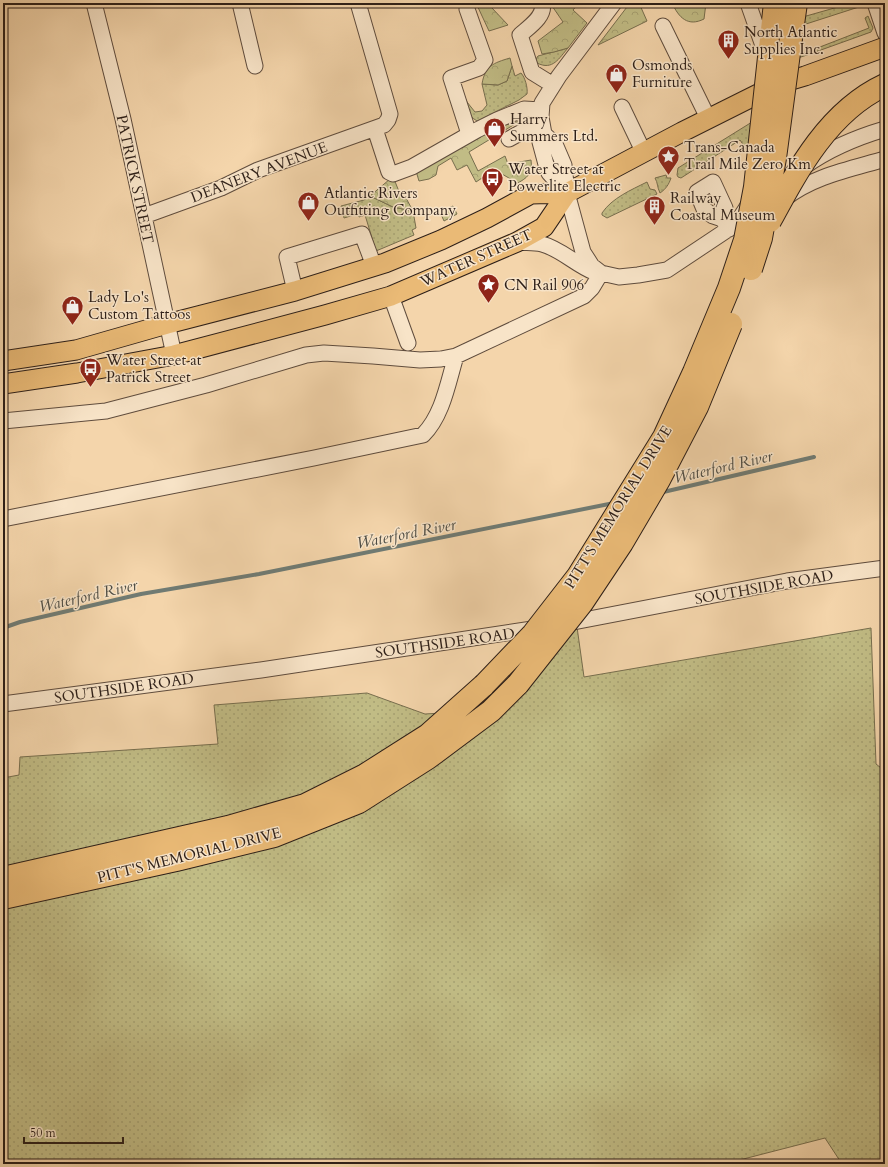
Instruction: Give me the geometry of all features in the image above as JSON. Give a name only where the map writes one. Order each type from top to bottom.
[{"type":"highway","name":"PITT'S MEMORIAL DRIVE","points":[[3,878],[228,827],[305,805],[365,775],[428,735],[484,684],[532,634],[578,576],[664,437],[694,372],[729,288],[745,240],[755,187],[775,3]]},
{"type":"highway","name":"PITT'S MEMORIAL DRIVE","points":[[3,898],[176,860],[274,836],[359,802],[428,758],[491,711],[518,684],[582,603],[622,543],[659,480],[697,407],[741,300],[761,238],[775,158],[796,3]]},
{"type":"highway","points":[[761,238],[789,186],[828,129],[861,99],[885,85]]},
{"type":"main road","points":[[567,194],[708,118],[778,84],[805,76],[885,47]]},
{"type":"main road","name":"WATER STREET","points":[[3,360],[76,350],[167,324],[338,279],[385,263],[441,240],[487,218],[531,194],[567,194]]},
{"type":"main road","name":"WATER STREET","points":[[3,384],[77,373],[174,355],[325,316],[391,296],[517,242],[544,227],[567,194]]},
{"type":"street","name":"PATRICK STREET","points":[[94,3],[123,119],[174,355]]},
{"type":"street","points":[[240,3],[255,66]]},
{"type":"street","points":[[358,3],[390,114],[384,125],[375,129],[389,172],[393,174],[412,167],[496,120],[524,109],[542,123],[555,144],[564,166],[567,194],[583,252],[592,266],[601,273]]},
{"type":"street","points":[[542,3],[544,8],[542,14],[520,35],[532,72],[553,85]]},
{"type":"street","points":[[542,123],[545,97],[614,3]]},
{"type":"street","points":[[748,3],[762,45],[778,84]]},
{"type":"street","points":[[875,3],[885,33]]},
{"type":"street","points":[[467,9],[485,60],[479,68],[451,78],[469,134]]},
{"type":"street","points":[[663,26],[708,118]]},
{"type":"street","points":[[622,107],[644,153]]},
{"type":"street","points":[[509,139],[542,123]]},
{"type":"street","name":"DEANERY AVENUE","points":[[144,216],[221,188],[258,170],[375,129]]},
{"type":"street","points":[[517,242],[542,244],[557,251],[588,270],[619,277],[667,270],[729,224],[747,207],[813,160],[870,133],[885,129]]},
{"type":"street","points":[[729,224],[744,226],[753,222],[790,195],[816,180],[885,159]]},
{"type":"street","points":[[295,291],[287,257],[362,234],[374,266]]},
{"type":"street","points":[[3,421],[106,411],[206,385],[306,355],[324,353],[420,360],[441,359],[456,356],[584,296],[592,288],[601,273]]},
{"type":"street","points":[[391,296],[408,344]]},
{"type":"street","points":[[3,519],[423,435],[430,428],[437,415],[456,356]]},
{"type":"street","name":"SOUTHSIDE ROAD","points":[[3,704],[261,670],[507,634],[787,581],[885,568]]},
{"type":"green space","points":[[476,3],[491,3],[494,6],[492,8],[508,25],[489,31]]},
{"type":"green space","points":[[550,3],[579,3],[573,10],[587,23],[568,48],[542,54],[538,41],[563,22]]},
{"type":"green space","points":[[630,3],[639,3],[647,21],[598,45]]},
{"type":"green space","points":[[672,3],[706,3],[704,19],[693,22],[685,20],[681,17]]},
{"type":"green space","points":[[852,3],[865,3],[865,5],[775,34],[771,26]]},
{"type":"green space","points":[[868,16],[873,28],[871,32],[782,63],[784,59],[807,52],[869,28],[865,18]]},
{"type":"green space","points":[[568,48],[555,62],[551,64],[543,65],[537,63],[536,59],[538,56]]},
{"type":"green space","points":[[510,58],[512,66],[507,81],[498,85],[482,84],[485,73],[491,66]]},
{"type":"green space","points":[[512,66],[515,76],[521,73],[524,77],[527,86],[527,94],[519,100],[477,121],[473,119],[467,109],[463,93],[467,102],[475,112],[482,111],[487,105],[482,84],[498,85],[507,81]]},
{"type":"green space","points":[[520,121],[469,152],[478,171],[505,156],[508,164],[531,160],[530,172],[520,182],[516,184],[514,181],[502,174],[484,181],[482,178],[476,182],[467,165],[457,170],[451,158],[438,166],[436,175],[429,179],[419,181],[416,171],[497,127]]},
{"type":"green space","points":[[752,122],[748,152],[740,140],[681,178],[678,177],[678,168]]},
{"type":"green space","points":[[666,175],[667,178],[671,178],[667,186],[660,193],[655,178]]},
{"type":"green space","points":[[390,179],[394,179],[402,199],[406,198],[413,211],[393,207],[370,196]]},
{"type":"green space","points":[[647,182],[650,189],[655,190],[657,194],[607,218],[602,215],[606,208],[616,199],[628,191]]},
{"type":"green space","points":[[370,196],[393,207],[413,211],[416,228],[412,230],[414,235],[376,251],[365,215],[359,217],[357,214],[344,218],[341,206],[364,200]]},
{"type":"green space","points":[[453,206],[457,214],[444,221],[440,212]]},
{"type":"green space","points":[[577,627],[584,677],[871,628],[876,764],[885,771],[885,1164],[842,1164],[825,1138],[724,1164],[3,1164],[3,778],[19,775],[20,757],[218,744],[214,705],[367,693],[425,714],[509,709]]},
{"type":"waterway","name":"Waterford River","points":[[659,493],[814,457]]},
{"type":"waterway","name":"Waterford River","points":[[3,628],[20,622],[141,594],[259,574],[614,503]]},
{"type":"place","name":"North Atlantic Supplies Inc.","points":[[729,60]]},
{"type":"place","name":"Osmonds Furniture","points":[[616,94]]},
{"type":"place","name":"Harry Summers Ltd.","points":[[494,148]]},
{"type":"place","name":"Trans-Canada Trail Mile Zero Km","points":[[668,176]]},
{"type":"place","name":"Water Street at Powerlite Electric","points":[[493,198]]},
{"type":"place","name":"Atlantic Rivers Outfitting Company","points":[[309,222]]},
{"type":"place","name":"Railway Coastal Museum","points":[[655,226]]},
{"type":"place","name":"CN Rail 906","points":[[488,304]]},
{"type":"place","name":"Lady Lo's Custom Tattoos","points":[[72,326]]},
{"type":"place","name":"Water Street at Patrick Street","points":[[91,388]]}]
